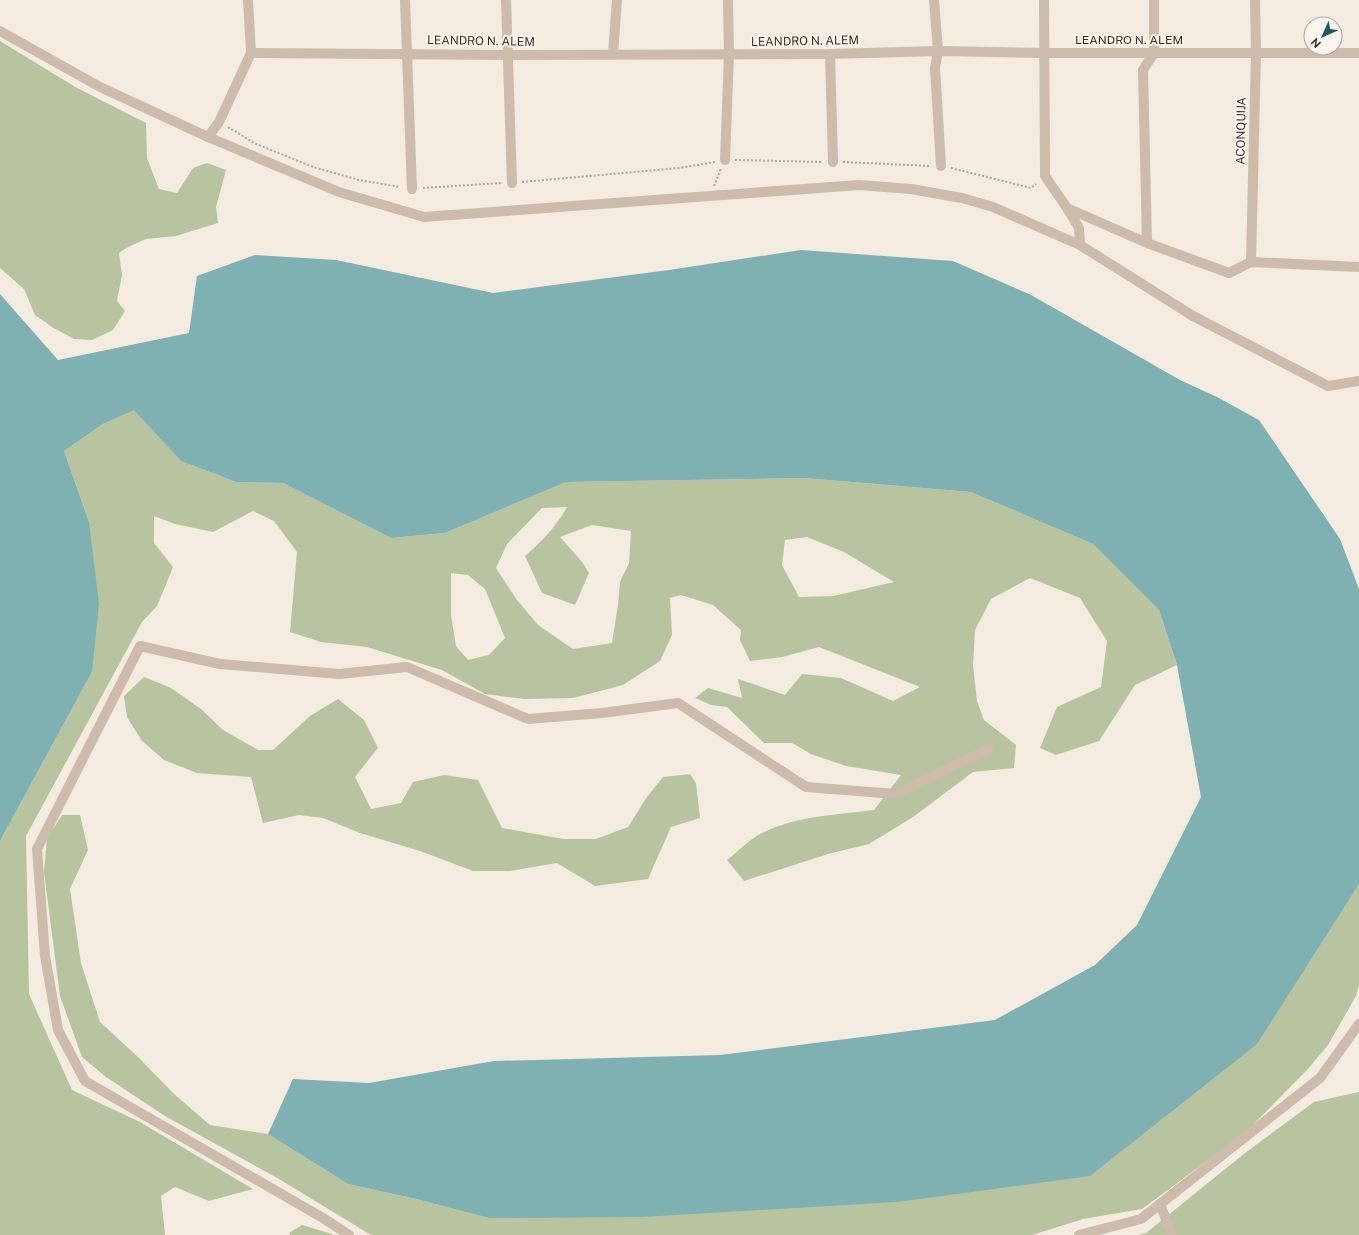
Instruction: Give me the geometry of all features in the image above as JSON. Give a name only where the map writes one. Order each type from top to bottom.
[{"type":"street","points":[[208,137],[220,122],[251,53],[248,0]]},
{"type":"street","points":[[405,0],[412,189]]},
{"type":"street","points":[[506,0],[512,183]]},
{"type":"street","points":[[613,54],[617,0]]},
{"type":"street","points":[[726,160],[729,54],[728,0]]},
{"type":"street","points":[[934,0],[938,51],[936,68],[941,166]]},
{"type":"street","points":[[1044,0],[1045,176],[1079,228],[1080,245]]},
{"type":"street","points":[[1147,243],[1144,70],[1154,54],[1154,0]]},
{"type":"street","name":"ACONQUIJA","points":[[1251,262],[1256,53],[1255,0]]},
{"type":"street","points":[[0,31],[100,88],[208,137],[339,192],[424,217],[859,185],[911,189],[962,198],[993,207],[1080,245],[1192,316],[1328,386],[1359,381]]},
{"type":"street","name":"LEANDRO N. ALEM","points":[[251,53],[406,53],[507,55],[830,54],[938,51],[1154,54],[1359,53]]},
{"type":"street","points":[[830,54],[833,162]]},
{"type":"street","points":[[1067,208],[1147,243],[1230,272],[1251,262],[1359,267]]},
{"type":"street","points":[[349,1235],[323,1218],[85,1081],[58,1030],[45,956],[37,849],[140,646],[220,664],[339,674],[407,666],[528,719],[602,713],[678,703],[806,787],[896,794],[989,749]]},
{"type":"street","points":[[1079,1235],[1141,1219],[1320,1078],[1359,1024]]},
{"type":"street","points":[[1160,1204],[1172,1235]]},
{"type":"path","points":[[220,122],[254,143],[313,167],[359,180],[412,189],[512,183],[679,168],[726,160],[941,166],[1030,188],[1045,176]]},
{"type":"path","points":[[710,196],[726,160]]},
{"type":"green space","points":[[0,41],[77,88],[146,123],[147,158],[159,189],[177,193],[193,168],[207,163],[226,170],[216,207],[218,223],[176,236],[146,239],[126,248],[119,253],[122,275],[117,301],[125,311],[113,330],[92,340],[74,339],[52,327],[35,315],[24,289],[0,268]]},
{"type":"green space","points":[[135,409],[181,461],[236,482],[283,483],[391,538],[445,533],[566,482],[804,478],[971,492],[1093,544],[1159,610],[1177,665],[1135,685],[1099,741],[1056,755],[1040,748],[1057,707],[1101,687],[1107,641],[1080,598],[1030,578],[991,599],[975,630],[973,666],[977,701],[984,720],[1016,745],[1014,768],[973,772],[913,817],[869,844],[828,854],[744,881],[727,860],[758,835],[785,824],[800,820],[874,810],[901,775],[846,766],[811,754],[792,743],[764,743],[727,707],[711,705],[695,698],[708,688],[742,698],[738,679],[785,695],[802,674],[841,678],[893,701],[920,687],[819,647],[782,657],[750,661],[740,640],[741,630],[713,605],[681,595],[670,598],[672,635],[660,661],[623,685],[573,698],[525,699],[485,694],[442,670],[367,647],[321,642],[290,632],[297,552],[274,521],[253,511],[213,532],[175,524],[154,516],[154,543],[173,567],[157,606],[142,622],[26,836],[29,994],[72,1090],[140,1122],[253,1189],[209,1201],[175,1187],[161,1196],[165,1235],[0,1235],[0,841],[92,672],[89,522],[64,451],[103,424]],"holes":[[[567,507],[548,534],[525,556],[542,593],[575,605],[589,573],[583,563],[560,537],[592,525],[631,531],[629,563],[620,582],[612,643],[573,649],[538,625],[517,600],[496,568],[507,544],[542,508]],[[807,537],[844,552],[894,582],[833,596],[799,597],[782,565],[785,540]],[[451,573],[468,575],[485,589],[505,638],[489,655],[468,660],[456,646],[451,615]]]},
{"type":"green space","points":[[144,677],[171,688],[201,709],[223,730],[258,750],[273,750],[310,716],[338,699],[364,720],[378,748],[355,777],[371,809],[401,803],[413,782],[444,775],[478,780],[502,828],[563,839],[596,839],[628,827],[647,797],[663,777],[690,774],[696,783],[700,818],[671,827],[648,879],[595,886],[557,863],[510,871],[473,871],[420,851],[360,833],[323,818],[299,815],[263,823],[251,777],[197,773],[164,760],[142,741],[127,717],[124,696]]},
{"type":"green space","points":[[62,815],[80,815],[88,850],[70,889],[81,963],[100,1022],[139,1058],[174,1094],[210,1125],[268,1134],[348,1184],[416,1199],[489,1218],[1344,907],[1359,884],[1359,985],[1356,996],[1328,1045],[1307,1070],[1246,1132],[1142,1209],[1083,1219],[1032,1235],[371,1235],[279,1179],[165,1116],[106,1077],[82,1057],[60,996],[44,872],[47,838]]},
{"type":"green space","points":[[1359,1092],[1359,1235],[1138,1235],[1146,1233],[1245,1153],[1314,1102]]},
{"type":"green space","points":[[302,1225],[333,1235],[290,1235],[289,1233]]},
{"type":"water","points":[[801,250],[953,261],[1031,295],[1180,380],[1217,397],[1259,420],[1340,539],[1359,589],[1359,884],[1257,1044],[1090,1176],[897,1202],[642,1217],[489,1218],[416,1199],[348,1184],[268,1134],[293,1079],[369,1083],[494,1061],[720,1055],[995,1020],[1095,965],[1137,925],[1201,797],[1177,665],[1159,610],[1093,544],[971,492],[804,478],[566,482],[445,533],[391,538],[283,483],[236,482],[181,461],[134,410],[103,424],[64,451],[89,522],[99,604],[92,672],[0,841],[0,294],[58,360],[189,333],[197,276],[255,255],[336,260],[493,293],[669,270]]}]
